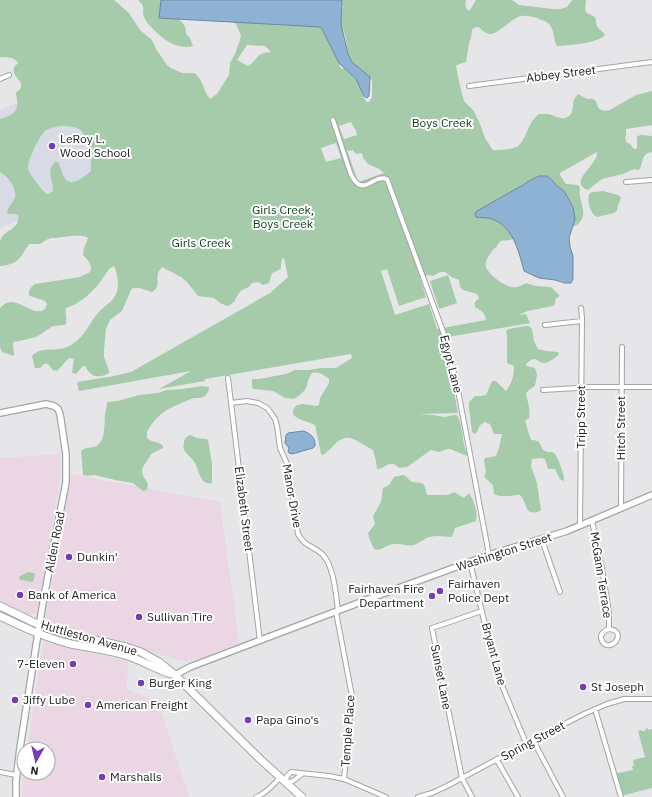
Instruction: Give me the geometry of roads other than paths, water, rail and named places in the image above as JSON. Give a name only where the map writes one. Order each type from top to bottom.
[{"type":"highway","name":"Huttleston Avenue","points":[[0,606],[39,625],[66,634],[116,644],[154,659],[175,676],[280,778],[302,797]]},
{"type":"highway","name":"Huttleston Avenue","points":[[0,616],[38,633],[71,644],[129,656],[175,676]]},
{"type":"main road","name":"Alden Road","points":[[0,412],[46,404],[56,407],[60,414],[67,464],[66,482],[39,625],[21,741]]},
{"type":"main road","name":"Washington Street","points":[[175,676],[190,667],[374,597],[489,555],[542,540],[580,526],[652,495]]},
{"type":"main road","name":"Alden Road","points":[[16,781],[16,797]]},
{"type":"street","name":"Abbey Street","points":[[469,86],[652,62]]},
{"type":"street","points":[[0,79],[9,75]]},
{"type":"street","name":"Egypt Lane","points":[[333,120],[350,172],[356,183],[365,185],[382,178],[387,180],[441,326],[447,343],[457,386],[489,555]]},
{"type":"street","points":[[626,182],[652,180]]},
{"type":"street","name":"Tripp Street","points":[[580,526],[581,308]]},
{"type":"street","points":[[545,325],[582,321]]},
{"type":"street","name":"Hitch Street","points":[[621,508],[622,347]]},
{"type":"street","name":"Elizabeth Street","points":[[228,378],[260,641]]},
{"type":"street","points":[[543,390],[585,387],[652,387]]},
{"type":"street","name":"Manor Drive","points":[[231,403],[246,401],[258,403],[267,408],[275,419],[280,448],[288,466],[298,534],[305,544],[322,554],[328,562],[332,573],[337,611]]},
{"type":"street","name":"McGann Terrace","points":[[592,521],[602,569],[608,610],[608,629]]},
{"type":"street","points":[[542,540],[560,592]]},
{"type":"street","name":"Bryant Lane","points":[[470,562],[493,658],[503,688],[526,743]]},
{"type":"street","name":"Temple Place","points":[[337,611],[352,696],[344,779]]},
{"type":"street","name":"Sunset Lane","points":[[462,778],[432,628],[482,611]]},
{"type":"street","name":"McGann Terrace","points":[[608,629],[616,632],[618,637],[614,644],[606,645],[602,641],[601,636],[604,631],[608,629]]},
{"type":"street","name":"Spring Street","points":[[418,797],[438,790],[497,760],[526,743],[595,709],[618,700],[652,698]]},
{"type":"street","points":[[595,709],[621,797]]},
{"type":"street","points":[[533,740],[563,797]]},
{"type":"street","points":[[497,760],[518,797]]},
{"type":"street","points":[[0,772],[16,775]]},
{"type":"street","points":[[302,774],[293,781],[286,783],[287,776],[291,772],[328,776],[344,779],[386,797]]},
{"type":"street","points":[[256,797],[266,792],[280,778]]},
{"type":"street","points":[[462,778],[472,797]]},
{"type":"water","points":[[161,0],[342,0],[341,24],[348,54],[352,62],[370,77],[369,96],[367,98],[364,96],[356,79],[339,63],[321,27],[159,18]]},
{"type":"water","points":[[539,176],[547,176],[552,180],[564,191],[573,207],[575,219],[569,238],[573,256],[573,279],[571,283],[539,278],[524,271],[514,240],[505,227],[492,219],[476,217],[475,214],[477,211]]},
{"type":"water","points":[[303,431],[312,437],[315,441],[315,446],[313,448],[292,454],[289,453],[289,448],[285,443],[286,435],[288,433]]},
{"type":"place","name":"LeRoy L. Wood School","points":[[52,146]]},
{"type":"place","name":"Dunkin'","points":[[69,557]]},
{"type":"place","name":"Fairhaven Police Dept","points":[[440,591]]},
{"type":"place","name":"Bank of America","points":[[20,595]]},
{"type":"place","name":"Fairhaven Fire Department","points":[[432,596]]},
{"type":"place","name":"Sullivan Tire","points":[[139,617]]},
{"type":"place","name":"7-Eleven","points":[[73,664]]},
{"type":"place","name":"Burger King","points":[[141,683]]},
{"type":"place","name":"St Joseph","points":[[583,687]]},
{"type":"place","name":"Jiffy Lube","points":[[15,700]]},
{"type":"place","name":"American Freight","points":[[88,705]]},
{"type":"place","name":"Papa Gino's","points":[[248,720]]},
{"type":"place","name":"Marshalls","points":[[102,777]]},
{"type":"park label","name":"Boys Creek","points":[[442,123]]},
{"type":"park label","name":"Girls Creek, Boys Creek","points":[[283,217]]},
{"type":"park label","name":"Girls Creek","points":[[201,243]]}]
